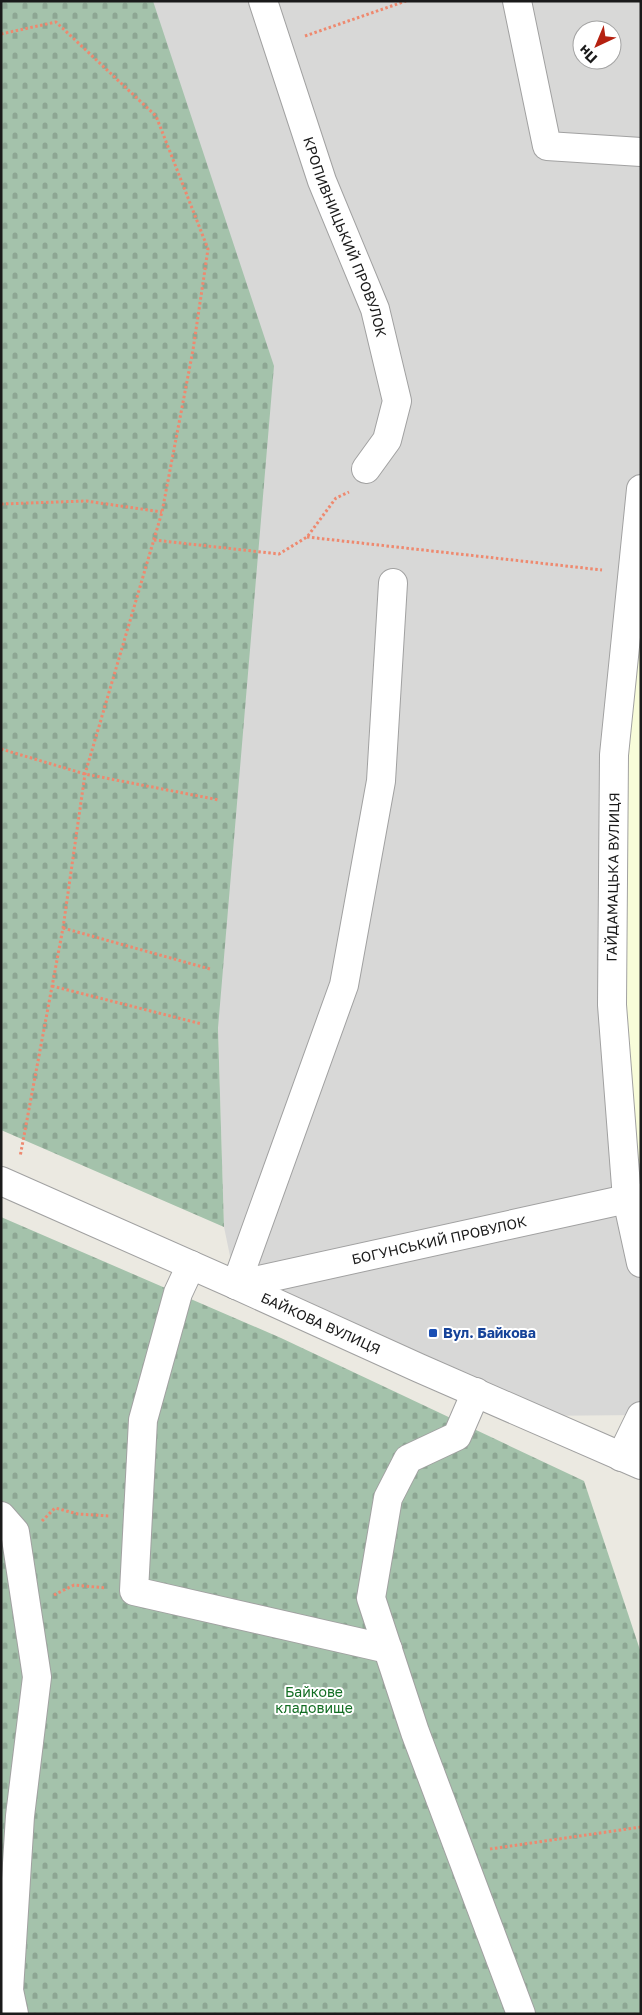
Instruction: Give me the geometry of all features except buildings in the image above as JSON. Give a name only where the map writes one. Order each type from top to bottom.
[{"type":"street","name":"КРОПИВНИЦЬКИЙ ПРОВУЛОК","points":[[262,1],[322,181],[375,309],[397,401],[388,440],[366,470]]},
{"type":"street","points":[[517,1],[547,146],[641,152]]},
{"type":"street","name":"ГАЙДАМАЦЬКА ВУЛИЦЯ","points":[[641,489],[614,755],[612,996],[641,1263]]},
{"type":"street","points":[[236,1285],[344,985],[381,782],[393,583]]},
{"type":"street","name":"БАЙКОВА ВУЛИЦЯ","points":[[8,1184],[631,1461]]},
{"type":"street","name":"БОГУНСЬКИЙ ПРОВУЛОК","points":[[236,1285],[634,1199]]},
{"type":"street","points":[[191,1265],[178,1293],[142,1420],[134,1591],[388,1649]]},
{"type":"street","points":[[476,1392],[457,1436],[408,1460],[388,1498],[372,1598],[415,1732],[521,2014]]},
{"type":"street","points":[[631,1461],[641,1416]]},
{"type":"street","points":[[8,1524],[27,1607],[37,1677],[20,1816],[9,1990],[14,2014]]},
{"type":"path","points":[[277,46],[406,1]]},
{"type":"path","points":[[1,34],[56,22],[156,116],[208,249],[192,350],[162,512],[85,774],[63,928],[8,1184]]},
{"type":"path","points":[[154,540],[279,554],[307,537],[336,498],[353,491],[366,470]]},
{"type":"path","points":[[1,504],[86,501],[162,512]]},
{"type":"path","points":[[307,537],[632,573]]},
{"type":"path","points":[[1,749],[85,774],[219,800]]},
{"type":"path","points":[[63,928],[210,969]]},
{"type":"path","points":[[52,986],[202,1024]]},
{"type":"path","points":[[8,1524],[41,1522],[55,1508],[78,1514],[98,1514],[137,1520]]},
{"type":"path","points":[[27,1607],[74,1586],[134,1591]]},
{"type":"path","points":[[460,1853],[641,1827]]},
{"type":"shaded area","points":[[153,1],[641,1],[641,1415],[528,1416],[236,1285],[224,1227],[218,1028]]},
{"type":"shaded area","points":[[641,489],[641,1165],[623,1147],[612,1005]]},
{"type":"green space","points":[[1,1],[153,1],[274,366],[218,1028],[224,1227],[1,1130]]},
{"type":"green space","name":"Байкове кладовище","points":[[1,1217],[281,1338],[584,1481],[641,1653],[641,2014],[1,2014]]},
{"type":"place","name":"Вул. Байкова","points":[[433,1333]]}]
